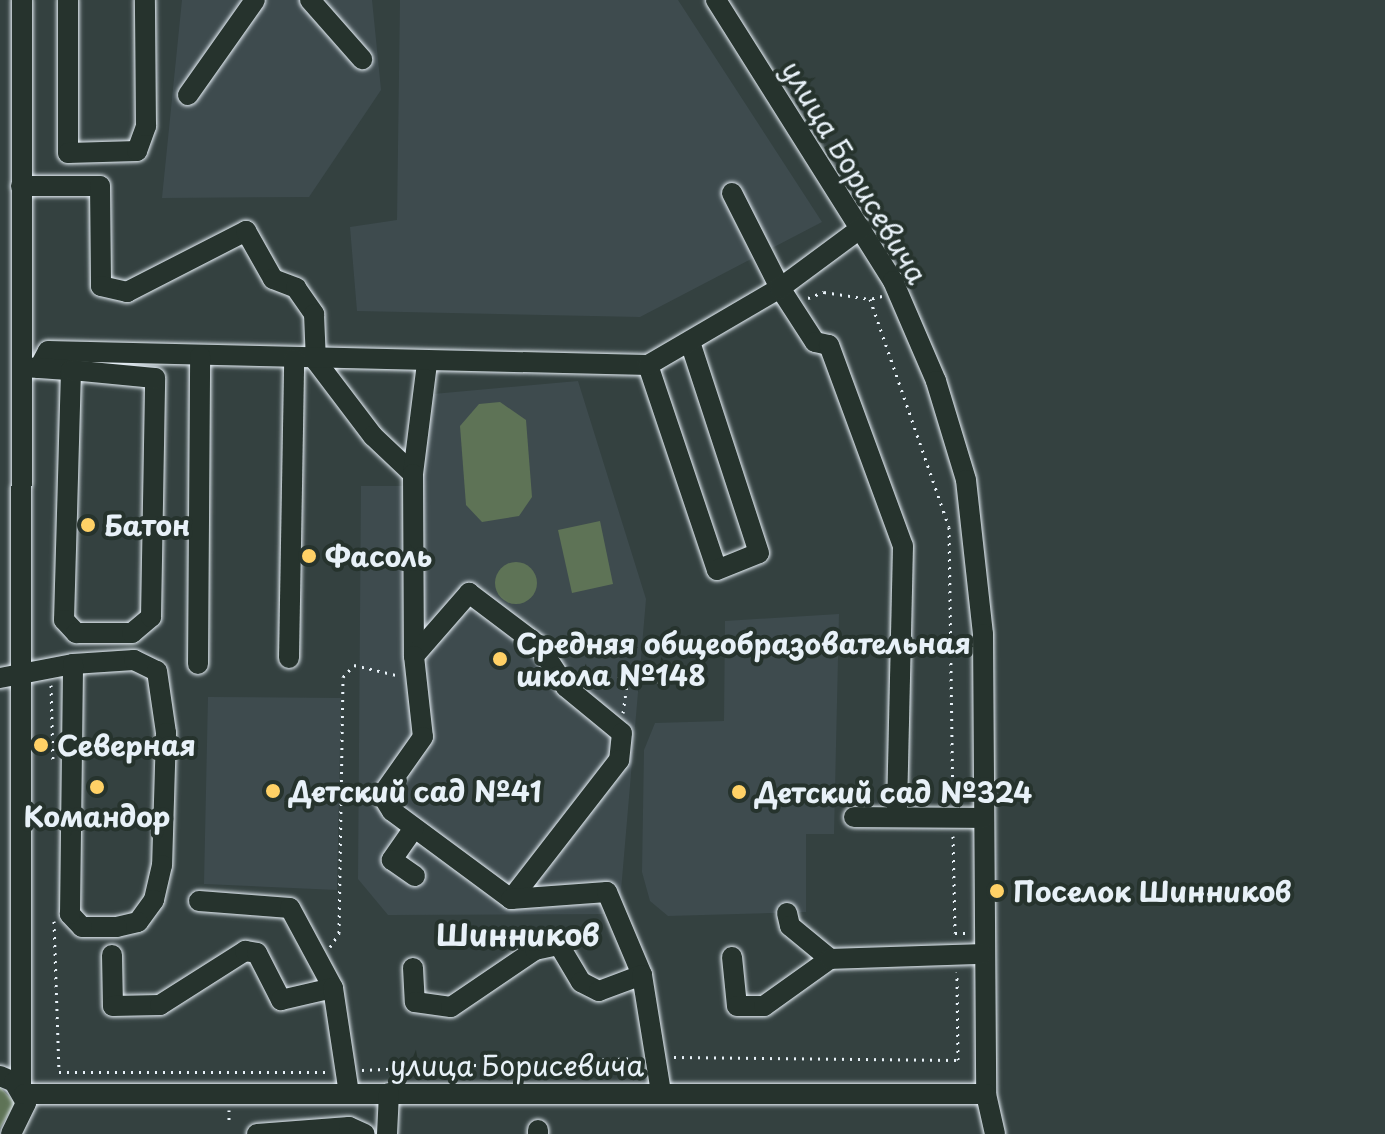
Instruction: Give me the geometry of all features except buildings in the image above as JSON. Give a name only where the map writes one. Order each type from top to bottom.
[{"type":"street","points":[[20,1129],[23,677],[31,367],[21,186],[22,0]]},
{"type":"street","points":[[68,0],[68,153],[137,151],[146,126],[145,0]]},
{"type":"street","points":[[188,95],[255,0]]},
{"type":"street","points":[[310,0],[362,59]]},
{"type":"street","name":"улица Борисевича","points":[[716,0],[861,228],[936,381],[966,480],[983,634],[982,954],[986,1094],[995,1134]]},
{"type":"street","points":[[21,186],[100,186],[101,286],[127,292],[246,231],[273,279],[296,288],[314,314],[316,361],[373,436],[413,474]]},
{"type":"street","points":[[732,193],[815,342],[829,345],[903,546],[897,814]]},
{"type":"street","points":[[31,367],[48,351],[316,361],[648,365],[787,296],[861,228]]},
{"type":"street","points":[[648,365],[717,570],[759,553],[691,345]]},
{"type":"street","points":[[198,664],[200,356]]},
{"type":"street","points":[[289,658],[294,359]]},
{"type":"street","points":[[427,363],[413,474],[414,656],[423,737],[382,795],[414,828],[511,899],[607,892],[642,975],[661,1092]]},
{"type":"street","points":[[31,367],[71,370],[155,378],[151,617],[132,633],[76,633],[64,620],[71,370]]},
{"type":"street","points":[[414,656],[469,593],[539,646],[566,687],[620,732],[619,760],[511,899]]},
{"type":"street","points":[[0,678],[23,677],[73,664],[149,663],[161,687],[162,865],[154,900],[138,922],[117,927],[82,927],[70,914],[73,664]]},
{"type":"street","points":[[854,817],[897,814],[984,818]]},
{"type":"street","points":[[414,828],[392,860],[415,876]]},
{"type":"street","points":[[199,901],[290,908],[333,988],[349,1094]]},
{"type":"street","points":[[787,913],[790,926],[830,959]]},
{"type":"street","points":[[413,968],[415,1002],[451,1007],[535,950],[559,945],[581,982],[599,991],[642,975]]},
{"type":"street","points":[[112,955],[113,1006],[160,1005],[245,951],[257,953],[281,1000],[333,988]]},
{"type":"street","points":[[732,957],[737,1006],[764,1006],[830,959],[982,954]]},
{"type":"street","points":[[0,1076],[22,1092]]},
{"type":"street","name":"улица Борисевича","points":[[22,1092],[48,1099],[389,1093],[986,1094]]},
{"type":"street","points":[[387,1134],[389,1093]]},
{"type":"street","points":[[20,1129],[48,1099]]},
{"type":"street","points":[[257,1134],[357,1131]]},
{"type":"path","points":[[787,296],[824,292],[870,299],[880,296]]},
{"type":"path","points":[[870,299],[949,527],[955,933],[971,933]]},
{"type":"path","points":[[320,961],[339,933],[343,677],[354,665],[415,680]]},
{"type":"path","points":[[562,673],[669,683]]},
{"type":"path","points":[[620,732],[628,677]]},
{"type":"path","points":[[43,812],[55,812]]},
{"type":"path","points":[[957,977],[973,977]]},
{"type":"shaded area","points":[[182,0],[372,0],[381,90],[309,197],[162,198]]},
{"type":"shaded area","points":[[400,0],[678,0],[822,222],[640,317],[357,311],[350,227],[397,220]]},
{"type":"shaded area","name":"Средняя общеобразовательная школа №148","points":[[578,381],[646,599],[619,914],[388,915],[358,879],[361,486],[418,486],[433,394]]},
{"type":"shaded area","name":"Детский сад №324","points":[[839,614],[834,834],[806,834],[806,912],[668,916],[650,901],[642,872],[644,750],[655,723],[724,721],[725,621]]},
{"type":"shaded area","name":"Детский сад №41","points":[[208,697],[341,698],[337,890],[204,884]]},
{"type":"green space","points":[[500,402],[526,420],[532,497],[519,516],[482,522],[466,505],[460,426],[479,404]]},
{"type":"green space","points":[[600,521],[613,584],[572,593],[558,530]]},
{"type":"green space","points":[[516,562],[531,568],[537,583],[531,598],[516,604],[501,598],[495,583],[501,568]]},
{"type":"green space","points":[[0,1087],[15,1103],[0,1128]]},
{"type":"place","name":"Батон","points":[[88,525]]},
{"type":"place","name":"Фасоль","points":[[309,556]]},
{"type":"place","name":"Средняя общеобразовательная школа №148","points":[[500,659]]},
{"type":"place","name":"Северная","points":[[41,745]]},
{"type":"place","name":"Командор","points":[[97,787]]},
{"type":"place","name":"Детский сад №41","points":[[273,791]]},
{"type":"place","name":"Детский сад №324","points":[[739,792]]},
{"type":"place","name":"Поселок Шинников","points":[[997,891]]},
{"type":"district","name":"Шинников","points":[[518,934]]}]
